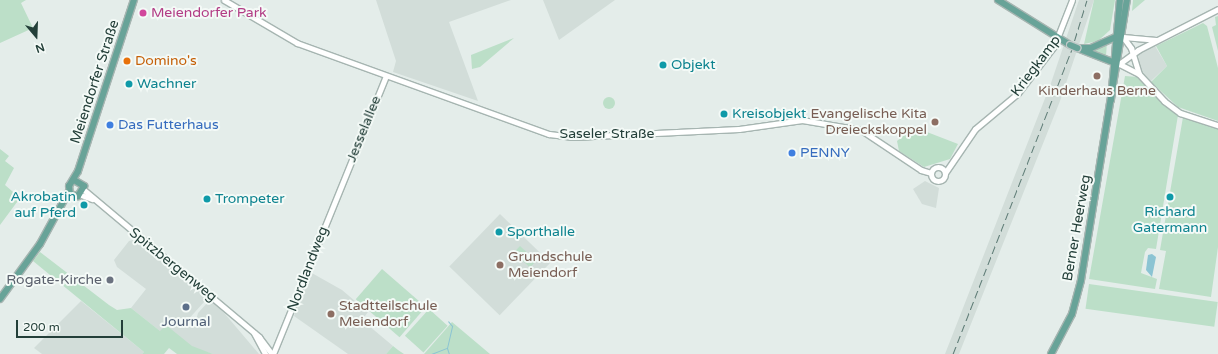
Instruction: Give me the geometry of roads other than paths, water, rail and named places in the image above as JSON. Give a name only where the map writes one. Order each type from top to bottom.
[{"type":"main road","name":"Meiendorfer Straße","points":[[0,299],[40,244],[63,202],[71,193],[69,185],[77,180],[78,171],[134,0]]},
{"type":"main road","points":[[998,0],[1014,8]]},
{"type":"main road","points":[[1005,0],[1014,8],[1059,39],[1077,48],[1119,64]]},
{"type":"main road","name":"Berner Heerweg","points":[[1111,101],[1112,62],[1120,0]]},
{"type":"main road","name":"Berner Heerweg","points":[[1051,354],[1075,306],[1111,101],[1119,64],[1127,0]]},
{"type":"main road","points":[[1077,48],[1091,48],[1116,37]]},
{"type":"main road","points":[[71,193],[83,192],[77,180]]},
{"type":"street","name":"Saseler Straße","points":[[224,0],[297,43],[549,134],[573,137],[756,128],[799,120],[840,125],[874,136],[921,170],[931,173],[937,182],[943,171]]},
{"type":"street","name":"Kriegkamp","points":[[943,171],[955,160],[975,129],[1023,88],[1059,39],[1072,0]]},
{"type":"street","points":[[1218,9],[1132,54],[1119,64],[1139,74],[1180,113],[1218,125]]},
{"type":"street","points":[[1116,37],[1158,40]]},
{"type":"street","points":[[1123,37],[1132,54],[1139,74]]},
{"type":"street","name":"Jesselallee","points":[[342,183],[386,76]]},
{"type":"street","points":[[931,173],[935,168],[943,171]]},
{"type":"street","name":"Nordlandweg","points":[[272,354],[342,183]]},
{"type":"street","name":"Spitzbergenweg","points":[[83,192],[253,332],[272,354]]},
{"type":"street","name":"Spitzbergenweg","points":[[253,332],[265,354]]},
{"type":"water","points":[[1152,254],[1156,257],[1152,277],[1146,270],[1148,255]]},
{"type":"waterway","points":[[447,348],[452,326],[448,321]]},
{"type":"waterway","points":[[431,354],[447,348],[449,354]]},
{"type":"railway","points":[[953,354],[1071,52],[1087,0]]},
{"type":"place","name":"Meiendorfer Park","points":[[143,13]]},
{"type":"place","name":"Domino's","points":[[127,61]]},
{"type":"place","name":"Objekt","points":[[663,65]]},
{"type":"place","name":"Kinderhaus Berne","points":[[1097,76]]},
{"type":"place","name":"Wachner","points":[[129,84]]},
{"type":"place","name":"Kreisobjekt","points":[[724,114]]},
{"type":"place","name":"Evangelische Kita Dreieckskoppel","points":[[935,122]]},
{"type":"place","name":"Das Futterhaus","points":[[110,125]]},
{"type":"place","name":"PENNY","points":[[792,153]]},
{"type":"place","name":"Richard Gatermann","points":[[1170,197]]},
{"type":"place","name":"Trompeter","points":[[207,199]]},
{"type":"place","name":"Akrobatin auf Pferd","points":[[84,205]]},
{"type":"place","name":"Sporthalle","points":[[499,232]]},
{"type":"place","name":"Grundschule Meiendorf","points":[[500,265]]},
{"type":"place","name":"Rogate-Kirche","points":[[110,280]]},
{"type":"place","name":"Journal","points":[[186,307]]},
{"type":"place","name":"Stadtteilschule Meiendorf","points":[[331,314]]}]
